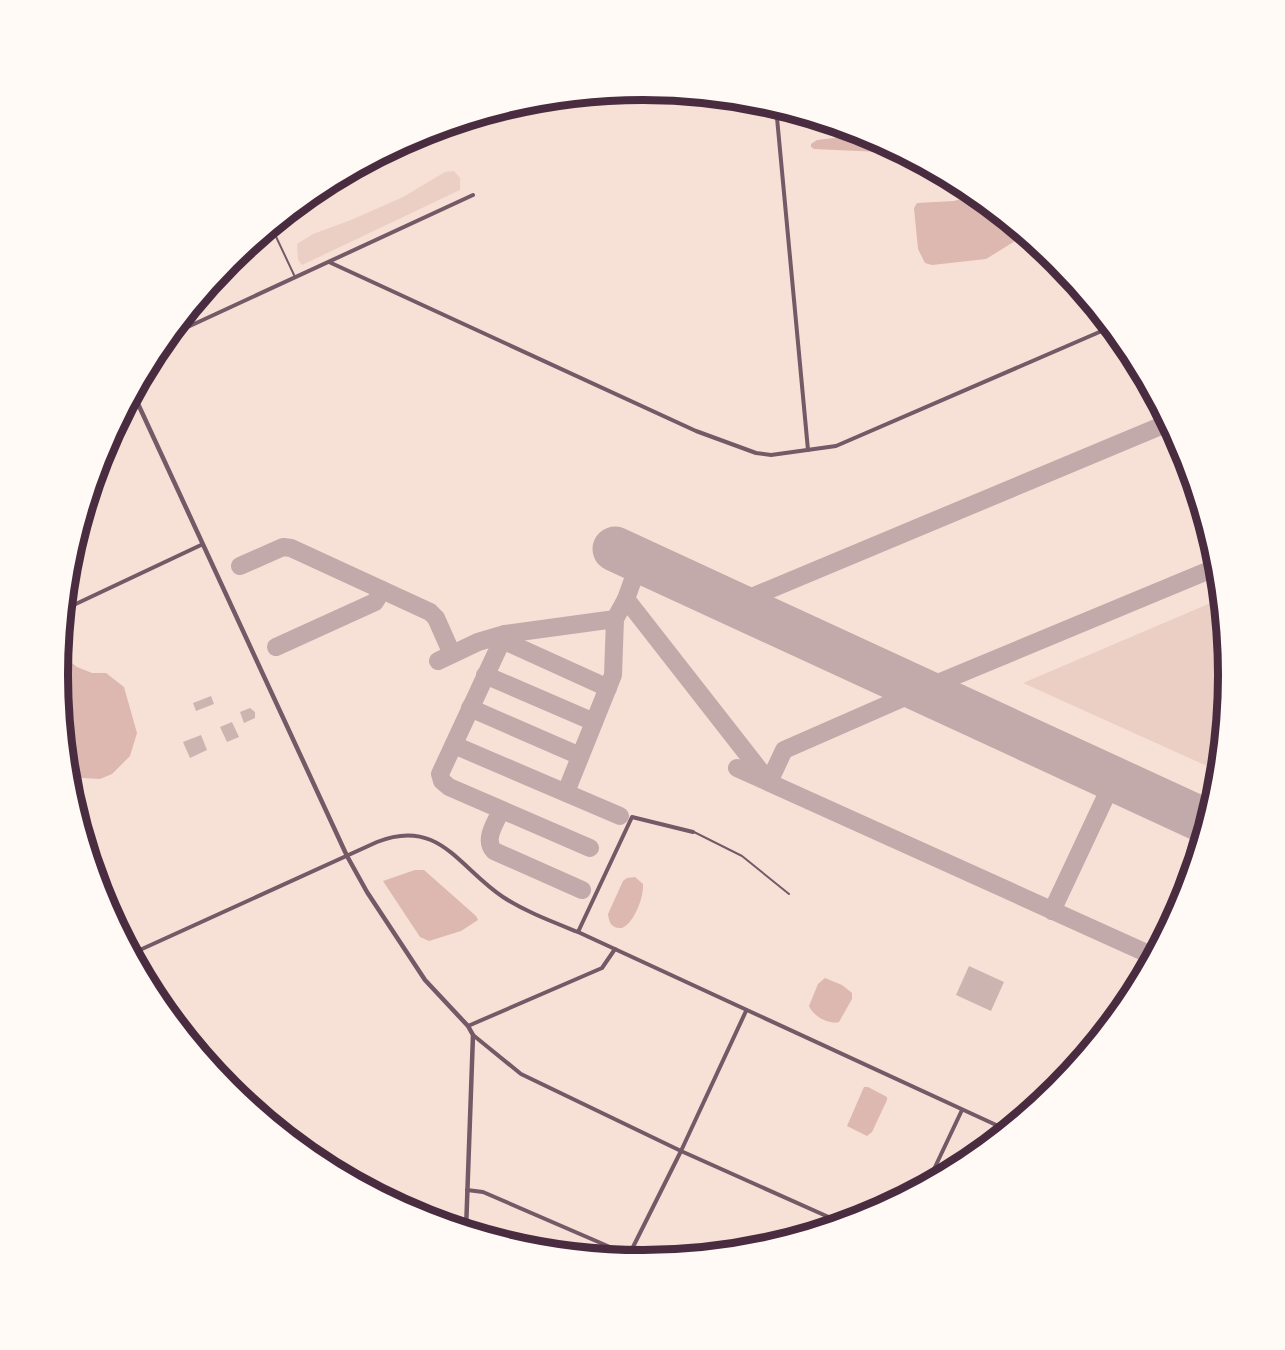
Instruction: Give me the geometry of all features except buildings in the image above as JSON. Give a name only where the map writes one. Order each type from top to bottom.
[{"type":"street","points":[[777,116],[808,450]]},
{"type":"street","points":[[183,329],[473,195]]},
{"type":"street","points":[[329,262],[686,426],[741,449],[771,454],[836,446],[1103,331]]},
{"type":"street","points":[[137,402],[201,545],[347,856],[367,892],[418,970],[438,996],[468,1026],[473,1035],[521,1074],[681,1151],[830,1218]]},
{"type":"street","points":[[72,606],[201,545]]},
{"type":"street","points":[[578,932],[632,817],[693,832]]},
{"type":"street","points":[[139,950],[389,837],[422,836],[451,851],[504,898],[540,917],[578,932],[999,1126]]},
{"type":"street","points":[[468,1026],[602,968],[615,949]]},
{"type":"street","points":[[632,1250],[681,1151],[746,1011]]},
{"type":"street","points":[[466,1222],[473,1035]]},
{"type":"street","points":[[933,1171],[962,1110]]},
{"type":"street","points":[[468,1190],[483,1192],[616,1249]]},
{"type":"lane","points":[[275,233],[295,277]]},
{"type":"lane","points":[[693,832],[742,856],[789,894]]},
{"type":"shaded area","points":[[843,137],[881,152],[814,149],[811,144],[817,140]]},
{"type":"shaded area","points":[[454,171],[460,178],[460,190],[302,265],[298,260],[297,244],[313,234],[403,197],[445,172]]},
{"type":"shaded area","points":[[963,198],[1018,239],[986,259],[932,265],[925,263],[918,249],[914,208],[917,203],[954,201]]},
{"type":"shaded area","points":[[1213,602],[1218,675],[1210,767],[1023,683]]},
{"type":"shaded area","points":[[68,660],[92,673],[106,673],[124,687],[137,733],[130,756],[112,774],[100,779],[77,778],[69,713]]},
{"type":"shaded area","points":[[415,870],[424,870],[478,920],[461,931],[429,941],[420,937],[383,881]]},
{"type":"shaded area","points":[[635,877],[643,884],[640,902],[630,921],[622,928],[616,928],[610,923],[608,914],[623,881]]},
{"type":"shaded area","points":[[825,978],[842,985],[852,993],[852,999],[839,1022],[822,1019],[809,1006],[818,984]]},
{"type":"shaded area","points":[[864,1087],[887,1097],[872,1132],[867,1136],[847,1126]]},
{"type":"taxiway","points":[[735,604],[1160,426]]},
{"type":"taxiway","points":[[240,566],[283,547],[291,548],[430,612],[436,618],[452,654]]},
{"type":"taxiway","points":[[640,560],[626,599],[769,782],[784,750],[921,690],[1208,571]]},
{"type":"taxiway","points":[[276,647],[375,602],[382,590]]},
{"type":"taxiway","points":[[438,661],[478,642],[505,634],[615,619],[626,599]]},
{"type":"taxiway","points":[[566,792],[613,675],[615,619]]},
{"type":"taxiway","points":[[505,634],[440,774],[442,781],[449,787],[590,848]]},
{"type":"taxiway","points":[[502,640],[608,688]]},
{"type":"taxiway","points":[[485,675],[594,722]]},
{"type":"taxiway","points":[[470,708],[580,756]]},
{"type":"taxiway","points":[[454,745],[620,816]]},
{"type":"taxiway","points":[[737,768],[1146,953]]},
{"type":"taxiway","points":[[1052,911],[1114,779]]},
{"type":"taxiway","points":[[501,810],[490,836],[494,851],[582,890]]},
{"type":"runway","points":[[615,549],[1199,818]]}]
